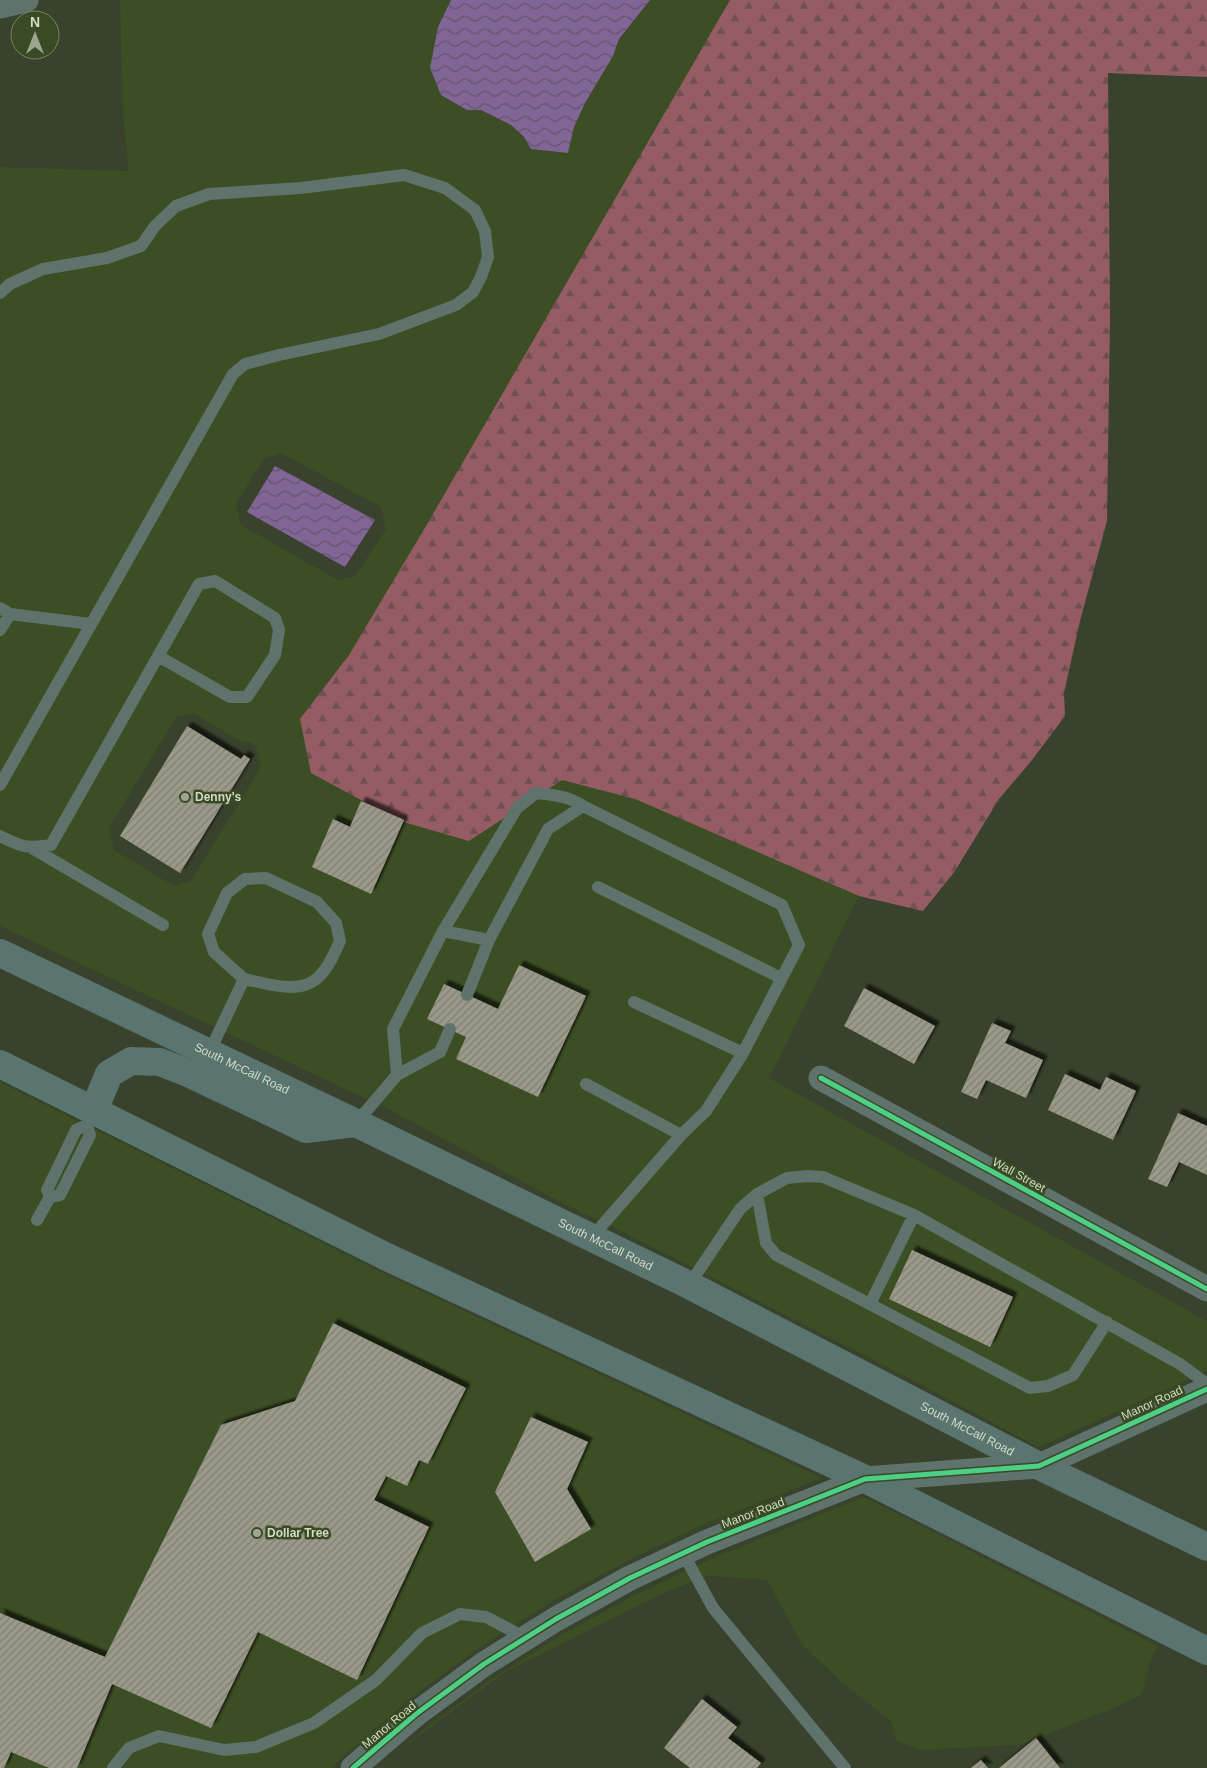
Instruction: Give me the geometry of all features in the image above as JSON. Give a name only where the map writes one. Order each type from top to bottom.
[{"type":"main road","name":"South McCall Road","points":[[0,953],[689,1285],[1039,1466],[1207,1547]]},
{"type":"main road","points":[[90,1118],[108,1074],[131,1061],[160,1062],[188,1073],[306,1129],[356,1123]]},
{"type":"main road","points":[[0,1064],[90,1118],[865,1479],[1207,1651]]},
{"type":"street","points":[[0,6],[26,0]]},
{"type":"street","name":"Wall Street","points":[[821,1078],[1207,1289]]},
{"type":"street","name":"Manor Road","points":[[353,1768],[416,1714],[484,1664],[556,1618],[630,1578],[707,1542],[865,1479],[1039,1466],[1207,1389]]},
{"type":"lane","points":[[0,293],[10,284],[44,269],[107,258],[141,246],[155,226],[176,206],[209,194],[301,188],[404,176],[445,188],[475,210],[485,231],[488,257],[481,278],[473,292],[456,306],[379,334],[245,364],[233,374],[0,785]]},
{"type":"lane","points":[[32,848],[51,845],[158,656],[199,584],[214,581],[275,618],[279,630],[275,655],[248,697],[230,697],[158,656]]},
{"type":"lane","points":[[0,630],[5,612],[91,624]]},
{"type":"lane","points":[[397,1075],[393,1029],[443,931],[516,808],[536,793],[561,796],[576,801],[782,905],[799,945],[742,1053],[706,1111],[681,1135],[591,1238]]},
{"type":"lane","points":[[467,995],[489,940],[548,829],[583,806]]},
{"type":"lane","points":[[0,836],[17,844],[32,848],[163,926]]},
{"type":"lane","points":[[266,878],[317,902],[336,922],[340,941],[327,966],[315,981],[292,988],[244,979],[214,952],[208,934],[227,893],[245,879],[266,878]]},
{"type":"lane","points":[[598,887],[781,978]]},
{"type":"lane","points":[[443,931],[489,940]]},
{"type":"lane","points":[[209,1053],[244,979]]},
{"type":"lane","points":[[634,1002],[742,1053]]},
{"type":"lane","points":[[356,1123],[397,1075],[440,1052],[450,1029]]},
{"type":"lane","points":[[586,1084],[681,1135]]},
{"type":"lane","points":[[37,1220],[50,1197],[60,1195],[90,1135],[90,1118]]},
{"type":"lane","points":[[689,1285],[740,1209],[757,1194],[787,1178],[822,1177],[914,1215],[1180,1364],[1207,1384]]},
{"type":"lane","points":[[757,1194],[766,1243],[776,1255],[1030,1388],[1048,1386],[1073,1375],[1107,1322]]},
{"type":"lane","points":[[870,1304],[914,1215]]},
{"type":"lane","points":[[683,1553],[713,1608],[845,1768]]},
{"type":"lane","points":[[113,1768],[129,1748],[159,1736],[224,1750],[256,1747],[314,1723],[376,1680],[422,1633],[460,1614],[486,1617],[526,1638]]},
{"type":"shaded area","points":[[120,0],[451,0],[438,27],[467,110],[480,110],[511,125],[524,137],[531,149],[568,153],[574,127],[585,103],[613,56],[619,39],[650,0],[730,0],[426,526],[349,655],[300,719],[469,841],[561,780],[635,799],[859,896],[769,1078],[1207,1321],[1207,1371],[1039,1447],[901,1374],[617,1229],[564,1204],[390,1110],[0,926],[0,167],[129,171],[123,116]],"holes":[[[281,453],[381,507],[386,529],[355,576],[338,580],[241,525],[236,504],[264,458]],[[193,713],[244,743],[250,742],[256,746],[261,767],[191,881],[174,886],[114,850],[109,828],[176,717]]]},
{"type":"shaded area","points":[[0,1082],[383,1273],[822,1478],[702,1525],[623,1563],[549,1603],[477,1649],[408,1700],[330,1768],[0,1768]]},
{"type":"shaded area","points":[[864,1497],[1158,1646],[1151,1659],[1142,1694],[1112,1709],[1019,1745],[921,1750],[896,1741],[891,1721],[841,1682],[802,1644],[767,1580],[708,1576],[668,1591],[507,1671],[397,1752],[425,1728],[492,1679],[563,1634],[637,1594],[713,1558]]},
{"type":"green space","points":[[730,0],[1207,0],[1207,77],[1108,73],[1110,316],[1107,521],[1080,621],[1064,693],[1065,716],[1032,760],[999,799],[955,871],[923,911],[859,896],[635,799],[562,780],[469,841],[400,821],[311,773],[300,719],[349,655],[426,526]]},
{"type":"water","points":[[451,0],[650,0],[619,39],[613,56],[585,103],[574,127],[568,153],[531,149],[524,137],[511,125],[481,110],[467,110],[441,95],[430,68],[438,27]]},
{"type":"water","points":[[275,466],[375,520],[345,567],[247,512]]},
{"type":"building","name":"Denny's","points":[[187,726],[241,759],[244,755],[250,759],[180,873],[120,836]]},
{"type":"building","points":[[361,801],[404,820],[371,894],[312,867],[333,819],[350,827]]},
{"type":"building","points":[[519,965],[586,996],[538,1097],[456,1059],[466,1037],[427,1019],[444,984],[498,1009]]},
{"type":"building","points":[[864,988],[935,1026],[914,1064],[844,1026]]},
{"type":"building","points":[[992,1023],[1011,1031],[1005,1043],[1043,1060],[1026,1098],[986,1080],[977,1099],[961,1092]]},
{"type":"building","points":[[1065,1074],[1100,1090],[1106,1077],[1136,1091],[1113,1140],[1048,1110]]},
{"type":"building","points":[[1178,1113],[1207,1126],[1207,1175],[1179,1162],[1167,1187],[1148,1179]]},
{"type":"building","points":[[912,1250],[1013,1297],[990,1347],[889,1299]]},
{"type":"building","points":[[333,1323],[466,1388],[428,1464],[419,1460],[407,1486],[386,1476],[374,1500],[429,1527],[357,1680],[258,1632],[211,1728],[112,1684],[77,1768],[49,1768],[11,1752],[4,1768],[0,1768],[0,1613],[105,1657],[221,1425],[295,1401]]},
{"type":"building","points":[[531,1417],[588,1442],[567,1489],[591,1529],[535,1562],[495,1492]]},
{"type":"building","points":[[702,1699],[737,1727],[728,1738],[761,1763],[757,1768],[690,1768],[664,1748]]},
{"type":"building","points":[[1036,1738],[1060,1768],[999,1768]]},
{"type":"building","points":[[981,1760],[988,1768],[971,1768]]},
{"type":"cycle path","points":[[821,1078],[1207,1289]]},
{"type":"cycle path","points":[[353,1768],[416,1714],[484,1664],[556,1619],[630,1578],[707,1542],[865,1479],[1039,1466],[1207,1389]]},
{"type":"place","name":"Denny's","points":[[185,797]]},
{"type":"place","name":"Dollar Tree","points":[[257,1533]]}]
